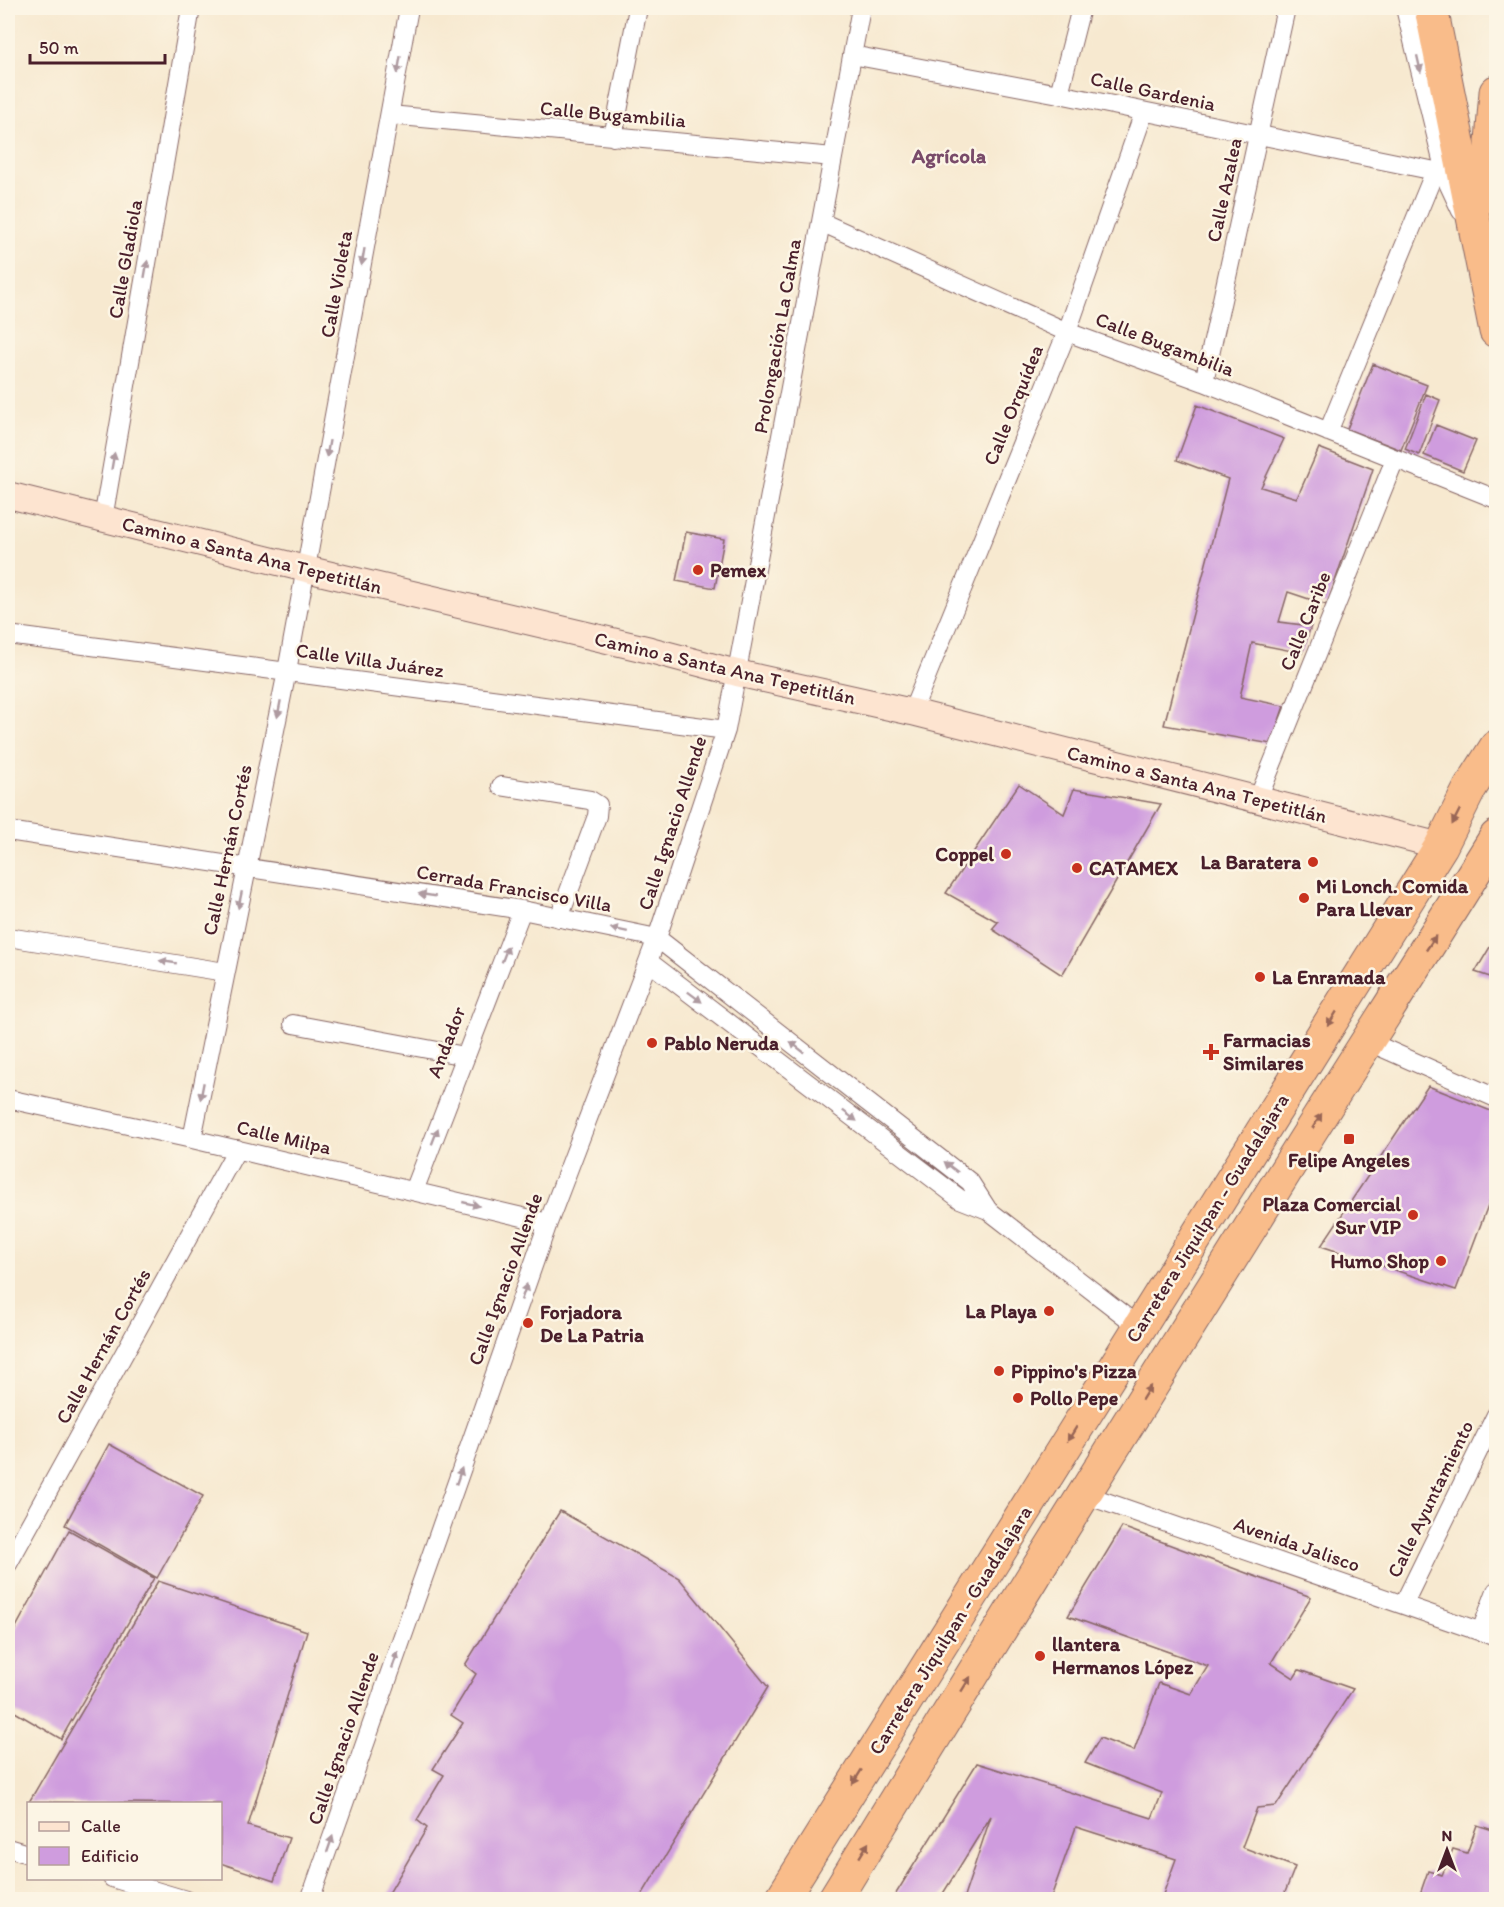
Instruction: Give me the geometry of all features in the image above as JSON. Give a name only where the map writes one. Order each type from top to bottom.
[{"type":"highway","points":[[1431,8],[1497,331]]},
{"type":"highway","points":[[1497,92],[1492,141],[1497,197]]},
{"type":"highway","points":[[1470,788],[1497,724]]},
{"type":"highway","name":"Carretera Jiquilpan - Guadalajara","points":[[781,1899],[1441,846],[1470,788],[1497,747]]},
{"type":"highway","name":"Carretera Jiquilpan - Guadalajara","points":[[834,1899],[1083,1494],[1497,837]]},
{"type":"street","name":"Calle Gladiola","points":[[103,519],[191,8]]},
{"type":"street","name":"Calle Violeta","points":[[306,569],[409,8]]},
{"type":"street","points":[[613,137],[638,8]]},
{"type":"street","name":"Prolongación La Calma","points":[[737,673],[861,8]]},
{"type":"street","points":[[1059,94],[1081,8]]},
{"type":"street","name":"Calle Azalea","points":[[1204,382],[1286,8]]},
{"type":"street","points":[[1405,8],[1440,172],[1476,233]]},
{"type":"street","name":"Calle Gardenia","points":[[852,55],[1059,94],[1440,172]]},
{"type":"street","name":"Calle Orquídea","points":[[912,712],[1067,332],[1143,112]]},
{"type":"street","name":"Calle Bugambilia","points":[[390,115],[833,157]]},
{"type":"street","points":[[1328,432],[1440,172]]},
{"type":"street","name":"Calle Bugambilia","points":[[820,222],[1067,332],[1204,382],[1497,500]]},
{"type":"street","name":"Calle Caribe","points":[[1258,800],[1395,459]]},
{"type":"street","name":"Camino a Santa Ana Tepetitlán","points":[[8,495],[737,673],[912,712],[1441,846]]},
{"type":"street","name":"Calle Hernán Cortés","points":[[192,1139],[306,569]]},
{"type":"street","name":"Calle Villa Juárez","points":[[8,635],[726,730]]},
{"type":"street","name":"Calle Ignacio Allende","points":[[310,1899],[548,1223],[649,962],[726,730],[737,673]]},
{"type":"street","points":[[501,786],[590,800],[598,805],[597,816],[559,918]]},
{"type":"street","name":"Cerrada Francisco Villa","points":[[8,831],[522,910],[657,938],[970,1182],[988,1210]]},
{"type":"street","name":"Andador","points":[[414,1191],[522,910]]},
{"type":"street","points":[[8,937],[225,972]]},
{"type":"street","name":"Cerrada Francisco Villa","points":[[649,962],[960,1199],[988,1210],[1139,1327]]},
{"type":"street","points":[[292,1024],[465,1056]]},
{"type":"street","points":[[1367,1041],[1497,1098]]},
{"type":"street","name":"Calle Milpa","points":[[8,1099],[237,1149],[548,1223]]},
{"type":"street","name":"Calle Hernán Cortés","points":[[8,1564],[237,1149]]},
{"type":"street","name":"Calle Ayuntamiento","points":[[1404,1603],[1497,1415]]},
{"type":"street","name":"Avenida Jalisco","points":[[1083,1494],[1489,1634]]},
{"type":"street","points":[[1489,1634],[1497,1591]]},
{"type":"street","points":[[8,1848],[27,1854]]},
{"type":"street","points":[[116,1880],[149,1895],[186,1899]]},
{"type":"building","points":[[1373,364],[1427,385],[1401,450],[1347,429]]},
{"type":"building","points":[[1426,394],[1440,400],[1419,455],[1405,449]]},
{"type":"building","points":[[1197,405],[1284,439],[1261,487],[1297,498],[1319,448],[1373,469],[1327,605],[1288,592],[1279,622],[1311,626],[1302,653],[1252,643],[1240,697],[1284,706],[1271,744],[1164,725],[1228,479],[1177,460]]},
{"type":"building","points":[[1436,425],[1476,441],[1463,471],[1424,455]]},
{"type":"building","name":"Pemex","points":[[686,532],[724,539],[715,588],[676,581]]},
{"type":"building","name":"CATAMEX","points":[[1019,784],[1064,814],[1074,789],[1161,804],[1062,975],[992,929],[998,922],[946,893]]},
{"type":"building","points":[[1496,937],[1496,979],[1475,972]]},
{"type":"building","name":"Plaza Comercial Sur VIP","points":[[1428,1086],[1496,1113],[1496,1184],[1456,1290],[1321,1246]]},
{"type":"building","points":[[109,1444],[203,1496],[157,1578],[65,1525]]},
{"type":"building","points":[[560,1511],[679,1578],[768,1687],[639,1900],[385,1900],[427,1828],[417,1820],[444,1775],[433,1769],[463,1723],[451,1715],[476,1674],[465,1665]]},
{"type":"building","points":[[1122,1527],[1311,1597],[1271,1663],[1294,1678],[1299,1670],[1353,1689],[1276,1806],[1257,1808],[1242,1847],[1295,1867],[1282,1900],[1161,1900],[1176,1859],[1076,1827],[1050,1900],[963,1900],[991,1816],[939,1900],[892,1900],[977,1763],[1152,1818],[1162,1793],[1085,1763],[1100,1738],[1134,1751],[1159,1683],[1191,1694],[1208,1666],[1068,1616]]},
{"type":"building","points":[[69,1530],[154,1578],[61,1739],[8,1708],[8,1642]]},
{"type":"building","points":[[158,1581],[307,1631],[248,1826],[289,1838],[274,1881],[222,1864],[222,1802],[29,1802]]},
{"type":"building","points":[[1477,1825],[1496,1831],[1496,1900],[1418,1900],[1428,1871],[1442,1875],[1453,1849],[1467,1853]]},
{"type":"place","name":"Pemex","points":[[698,570]]},
{"type":"place","name":"Coppel","points":[[1006,854]]},
{"type":"place","name":"La Baratera","points":[[1313,862]]},
{"type":"place","name":"CATAMEX","points":[[1077,868]]},
{"type":"place","name":"Mi Lonch. Comida Para Llevar","points":[[1304,898]]},
{"type":"place","name":"La Enramada","points":[[1260,977]]},
{"type":"place","name":"Pablo Neruda","points":[[652,1043]]},
{"type":"place","name":"Farmacias Similares","points":[[1211,1052]]},
{"type":"place","name":"Felipe Angeles","points":[[1349,1139]]},
{"type":"place","name":"Plaza Comercial Sur VIP","points":[[1413,1215]]},
{"type":"place","name":"Humo Shop","points":[[1441,1261]]},
{"type":"place","name":"La Playa","points":[[1049,1311]]},
{"type":"place","name":"Forjadora De La Patria","points":[[528,1323]]},
{"type":"place","name":"Pippino's Pizza","points":[[999,1371]]},
{"type":"place","name":"Pollo Pepe","points":[[1018,1398]]},
{"type":"place","name":"llantera Hermanos López","points":[[1040,1656]]},
{"type":"district","name":"Agrícola","points":[[949,156]]}]
